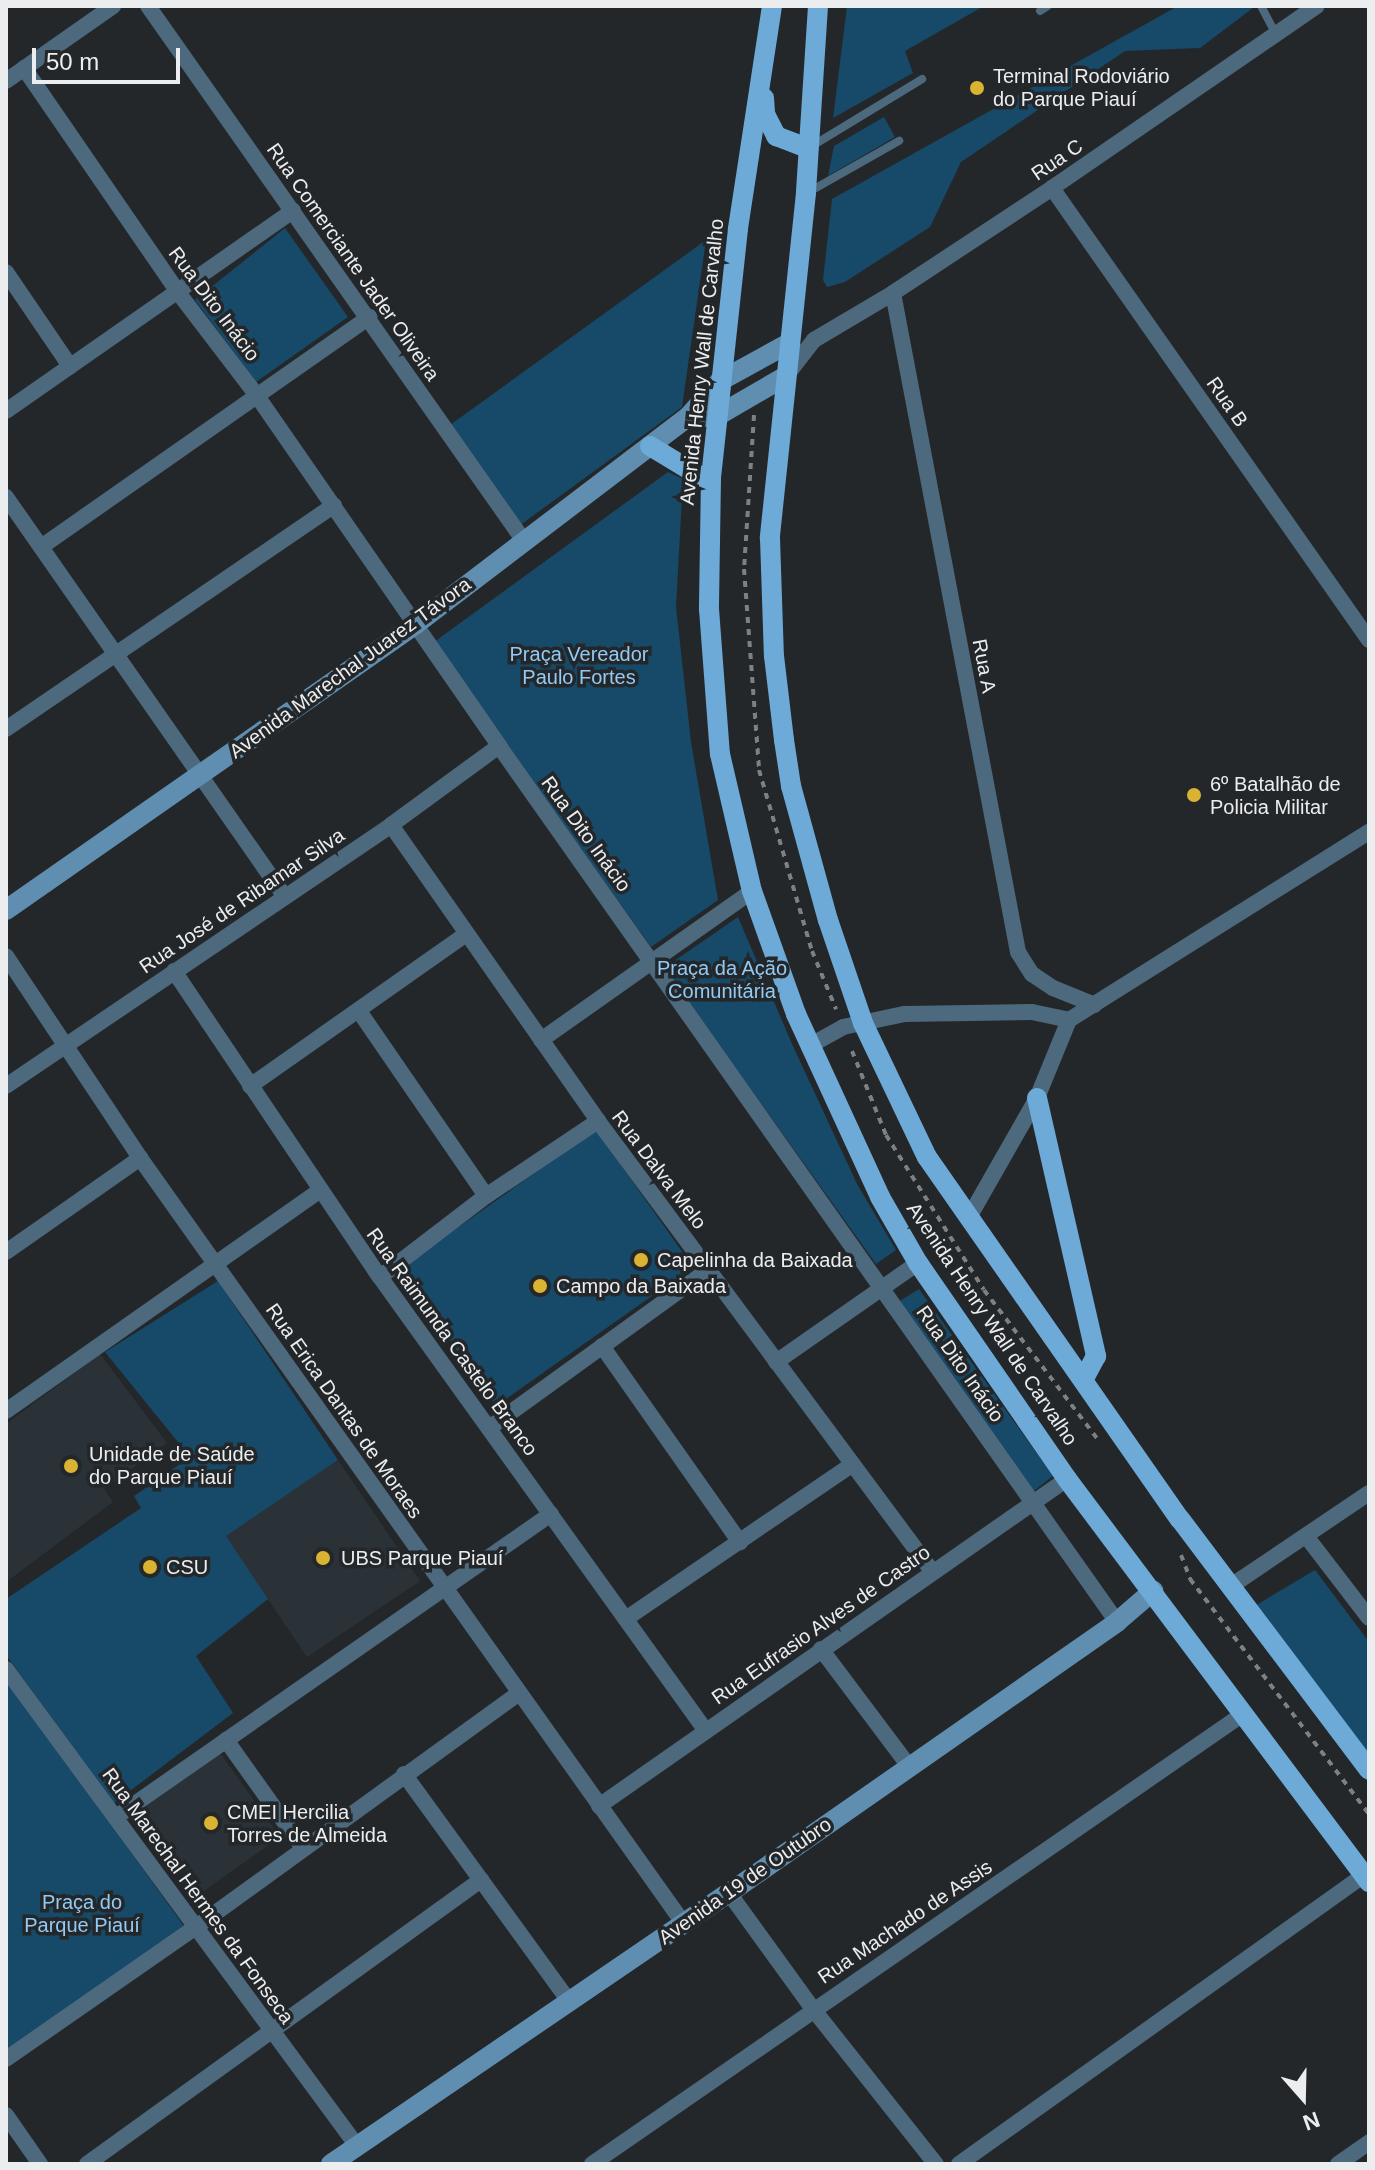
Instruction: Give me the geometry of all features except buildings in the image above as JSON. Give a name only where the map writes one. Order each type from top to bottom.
[{"type":"main road","name":"Avenida Henry Wall de Carvalho","points":[[772,6],[738,229],[711,483],[709,609],[720,754],[752,891],[796,1014],[880,1197],[918,1263],[1067,1479],[1367,1878]]},
{"type":"main road","name":"Avenida Henry Wall de Carvalho","points":[[818,6],[806,193],[770,538],[774,656],[791,786],[828,920],[863,1023],[927,1157],[1231,1586],[1369,1770]]},
{"type":"main road","points":[[765,50],[764,100],[770,127],[776,136],[808,148]]},
{"type":"main road","points":[[650,446],[711,483]]},
{"type":"main road","points":[[1037,1098],[1096,1356],[1083,1380]]},
{"type":"street","points":[[6,81],[113,6]]},
{"type":"street","name":"Rua Comerciante Jader Oliveira","points":[[148,6],[524,541]]},
{"type":"street","name":"Rua C","points":[[786,376],[814,340],[893,293],[1052,188],[1317,6]]},
{"type":"street","name":"Rua Dito Inácio","points":[[24,68],[177,291],[255,393],[499,746],[1117,1622]]},
{"type":"street","name":"Rua B","points":[[1052,188],[1369,640]]},
{"type":"street","points":[[6,411],[293,211]]},
{"type":"street","points":[[6,272],[70,366]]},
{"type":"street","name":"Rua A","points":[[893,293],[1018,952],[1032,974],[1053,988],[1095,1005]]},
{"type":"street","points":[[41,547],[255,393],[369,317]]},
{"type":"street","name":"Rua C","points":[[789,343],[814,340]]},
{"type":"street","name":"Avenida Marechal Juarez Távora","points":[[6,910],[416,624],[688,417],[720,381],[789,343]]},
{"type":"street","points":[[688,417],[717,416],[786,376]]},
{"type":"street","points":[[6,497],[203,775],[284,896]]},
{"type":"street","points":[[9,721],[116,653],[334,505]]},
{"type":"street","name":"Rua José de Ribamar Silva","points":[[6,1086],[391,825],[499,746]]},
{"type":"street","name":"Rua Dalva Melo","points":[[391,825],[598,1121],[932,1571]]},
{"type":"street","points":[[968,1219],[1037,1098],[1069,1020],[1369,832]]},
{"type":"street","points":[[541,1040],[752,891]]},
{"type":"street","points":[[250,1086],[465,935]]},
{"type":"street","name":"Rua Erica Dantas de Moraes","points":[[6,956],[140,1158],[684,1924]]},
{"type":"street","name":"Rua Raimunda Castelo Branco","points":[[174,971],[380,1277],[706,1731]]},
{"type":"street","points":[[359,1011],[486,1196]]},
{"type":"street","points":[[811,1045],[843,1027],[904,1014],[1032,1012],[1069,1020]]},
{"type":"street","points":[[380,1277],[486,1196],[598,1121]]},
{"type":"street","points":[[6,1252],[140,1158]]},
{"type":"street","points":[[6,1411],[320,1190]]},
{"type":"street","points":[[776,1362],[918,1263]]},
{"type":"street","points":[[489,1428],[708,1270]]},
{"type":"street","points":[[602,1346],[740,1542]]},
{"type":"street","points":[[627,1618],[851,1465]]},
{"type":"street","name":"Rua Eufrasio Alves de Castro","points":[[599,1806],[932,1571],[1034,1505],[1067,1479]]},
{"type":"street","points":[[1231,1586],[1369,1493]]},
{"type":"street","points":[[116,1817],[551,1514]]},
{"type":"street","points":[[1306,1536],[1369,1618]]},
{"type":"street","name":"Avenida 19 de Outubro","points":[[331,2164],[729,1893],[1117,1622],[1153,1591]]},
{"type":"street","points":[[821,1649],[909,1766]]},
{"type":"street","name":"Rua Marechal Hermes da Fonseca","points":[[6,1669],[357,2146]]},
{"type":"street","points":[[6,2059],[196,1927],[519,1693]]},
{"type":"street","name":"Rua Machado de Assis","points":[[592,2164],[1243,1714]]},
{"type":"street","points":[[226,1740],[303,1848]]},
{"type":"street","points":[[404,1774],[569,2001]]},
{"type":"street","points":[[959,2164],[1367,1878]]},
{"type":"street","points":[[87,2164],[481,1880]]},
{"type":"street","points":[[729,1893],[813,2009],[936,2164]]},
{"type":"street","points":[[6,2115],[40,2164]]},
{"type":"street","points":[[1338,2164],[1369,2142]]},
{"type":"lane","points":[[1261,6],[1276,34]]},
{"type":"lane","points":[[808,148],[922,79]]},
{"type":"lane","points":[[806,193],[899,141]]},
{"type":"path","points":[[1190,1579],[1369,1814]]},
{"type":"shaded area","name":"Unidade de Saúde do Parque Piauí","points":[[100,1354],[167,1443],[104,1489],[113,1502],[6,1582],[6,1424]]},
{"type":"shaded area","name":"UBS Parque Piauí","points":[[338,1460],[420,1581],[307,1657],[225,1536]]},
{"type":"shaded area","name":"CMEI Hercilia Torres de Almeida","points":[[220,1753],[280,1837],[201,1893],[141,1809]]},
{"type":"green space","points":[[847,6],[984,6],[905,51],[913,73],[833,118]]},
{"type":"green space","points":[[1178,6],[1253,8],[1200,48],[1125,51],[961,162],[930,227],[845,282],[827,287],[823,280],[832,199]]},
{"type":"green space","points":[[884,117],[895,137],[828,176],[834,146]]},
{"type":"green space","points":[[285,228],[348,317],[256,382],[195,300]]},
{"type":"green space","points":[[706,240],[682,407],[519,526],[450,425]]},
{"type":"green space","name":"Praça Vereador Paulo Fortes","points":[[668,472],[683,479],[676,607],[691,742],[718,900],[651,947],[434,642]]},
{"type":"green space","name":"Praça da Ação Comunitária","points":[[738,917],[857,1184],[896,1250],[876,1264],[664,968]]},
{"type":"green space","points":[[596,1130],[693,1267],[496,1406],[399,1269]]},
{"type":"green space","name":"CSU","points":[[218,1281],[338,1460],[226,1536],[268,1599],[196,1656],[233,1713],[114,1803],[6,1655],[6,1599],[141,1508],[134,1496],[190,1457],[105,1352]]},
{"type":"green space","points":[[919,1289],[1053,1476],[1031,1493],[898,1302]]},
{"type":"green space","points":[[1315,1570],[1369,1642],[1369,1757],[1253,1607]]},
{"type":"green space","name":"Praça do Parque Piauí","points":[[6,1679],[189,1933],[6,2059]]},
{"type":"place","name":"Terminal Rodoviário do Parque Piauí","points":[[977,88]]},
{"type":"place","name":"6º Batalhão de Policia Militar","points":[[1194,795]]},
{"type":"place","name":"Capelinha da Baixada","points":[[641,1260]]},
{"type":"place","name":"Campo da Baixada","points":[[540,1286]]},
{"type":"place","name":"Unidade de Saúde do Parque Piauí","points":[[71,1466]]},
{"type":"place","name":"UBS Parque Piauí","points":[[323,1558]]},
{"type":"place","name":"CSU","points":[[150,1567]]},
{"type":"place","name":"CMEI Hercilia Torres de Almeida","points":[[211,1823]]}]
